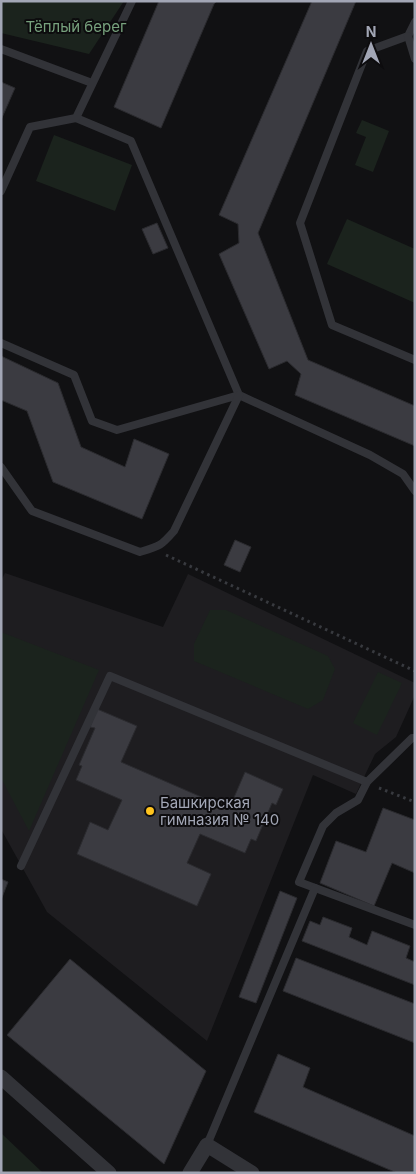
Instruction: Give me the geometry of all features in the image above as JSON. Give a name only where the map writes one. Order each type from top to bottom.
[{"type":"street","points":[[1,1077],[109,1173]]},
{"type":"street","points":[[190,1173],[207,1145],[252,1173]]},
{"type":"lane","points":[[76,118],[132,1]]},
{"type":"lane","points":[[415,22],[408,36],[367,51],[300,223],[332,325],[415,360]]},
{"type":"lane","points":[[408,36],[415,59]]},
{"type":"lane","points":[[1,49],[92,83]]},
{"type":"lane","points":[[1,191],[30,127],[76,118],[131,140],[239,395],[174,531],[161,545],[140,552],[32,511],[1,467]]},
{"type":"lane","points":[[1,343],[74,375],[92,421],[117,430],[239,395],[370,455],[403,474],[415,491]]},
{"type":"lane","points":[[1,484],[9,478]]},
{"type":"lane","points":[[22,866],[110,676],[367,782]]},
{"type":"lane","points":[[415,738],[412,738],[367,782],[358,800],[336,813],[323,826],[299,882],[415,925]]},
{"type":"lane","points":[[207,1145],[314,888]]},
{"type":"path","points":[[152,548],[415,672]]},
{"type":"path","points":[[367,782],[415,802]]},
{"type":"shaded area","name":"Башкирская гимназия № 140","points":[[5,573],[163,627],[188,574],[415,683],[415,695],[396,737],[375,754],[356,794],[313,775],[207,1041],[47,912],[1,829],[1,581]]},
{"type":"green space","name":"Тёплый берег","points":[[1,1],[124,1],[89,54],[1,33]]},
{"type":"green space","points":[[362,120],[389,131],[373,172],[355,165],[366,137],[356,133]]},
{"type":"green space","points":[[54,135],[132,165],[115,211],[36,181]]},
{"type":"green space","points":[[347,219],[415,249],[415,303],[327,264]]},
{"type":"green space","points":[[210,610],[226,610],[328,656],[335,669],[323,700],[308,709],[194,661],[194,644]]},
{"type":"green space","points":[[1,632],[99,670],[29,831],[1,778]]},
{"type":"green space","points":[[378,672],[402,683],[377,735],[353,723]]},
{"type":"green space","points":[[1,1133],[43,1173],[1,1173]]},
{"type":"building","points":[[159,1],[217,1],[214,4],[161,128],[114,107]]},
{"type":"building","points":[[312,1],[356,1],[258,233],[308,360],[415,406],[415,446],[295,395],[301,374],[287,361],[269,369],[219,254],[239,243],[238,224],[219,215]]},
{"type":"building","points":[[1,82],[15,88],[1,120]]},
{"type":"building","points":[[157,223],[168,248],[153,254],[142,229]]},
{"type":"building","points":[[1,356],[58,383],[81,447],[125,467],[134,439],[169,454],[142,519],[53,482],[27,411],[1,400]]},
{"type":"building","points":[[235,540],[251,547],[240,572],[224,565]]},
{"type":"building","points":[[97,709],[137,726],[121,762],[229,809],[245,772],[283,789],[276,805],[272,803],[256,841],[251,839],[245,853],[200,834],[187,863],[211,874],[197,906],[77,854],[90,822],[108,830],[122,800],[76,780],[82,766],[79,765],[95,728],[90,727]]},
{"type":"building","points":[[383,808],[415,820],[415,873],[392,863],[374,906],[320,883],[336,841],[366,852]]},
{"type":"building","points":[[1,879],[8,882],[1,900]]},
{"type":"building","points":[[280,891],[297,898],[256,1003],[239,997]]},
{"type":"building","points":[[323,917],[352,928],[349,937],[367,945],[372,931],[410,946],[406,958],[415,962],[415,985],[302,941],[310,921],[320,925]]},
{"type":"building","points":[[296,958],[415,1004],[415,1043],[283,991]]},
{"type":"building","points":[[70,959],[206,1071],[164,1164],[7,1035]]},
{"type":"building","points":[[278,1054],[310,1068],[303,1087],[415,1136],[415,1173],[397,1173],[254,1112]]},
{"type":"place","name":"Башкирская гимназия № 140","points":[[150,811]]}]
